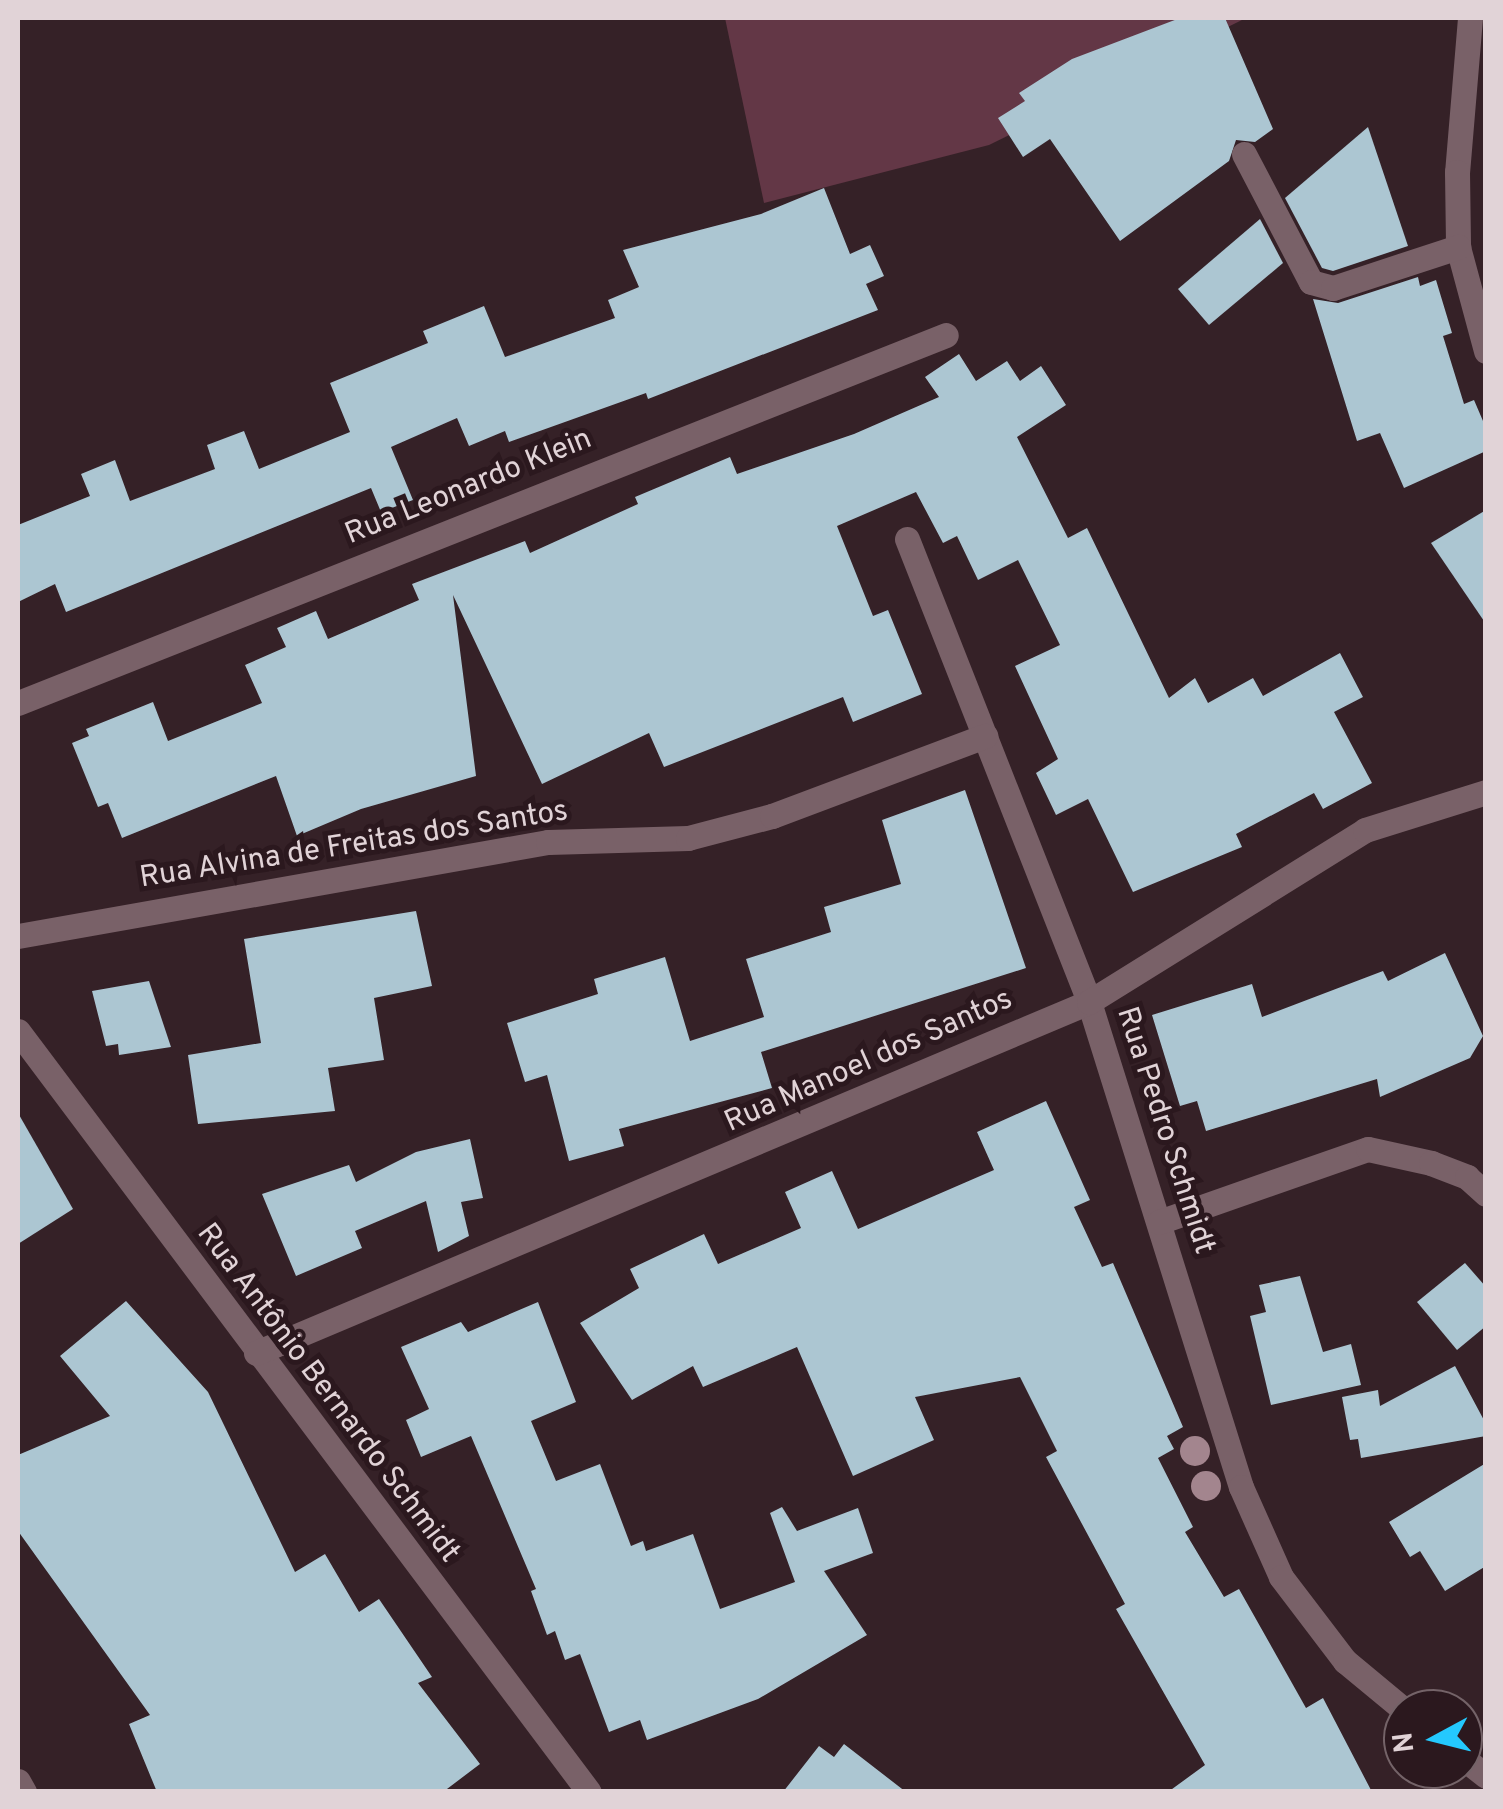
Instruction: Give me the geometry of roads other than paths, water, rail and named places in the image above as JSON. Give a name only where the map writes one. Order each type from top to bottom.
[{"type":"street","points":[[1470,18],[1456,172],[1458,247],[1486,351]]},
{"type":"street","points":[[1244,154],[1311,282],[1333,288],[1458,247]]},
{"type":"street","name":"Rua Leonardo Klein","points":[[18,703],[946,335]]},
{"type":"street","name":"Rua Pedro Schmidt","points":[[907,539],[1089,1002],[1241,1487],[1282,1577],[1345,1661],[1383,1692]]},
{"type":"street","name":"Rua Alvina de Freitas dos Santos","points":[[18,936],[548,842],[688,838],[772,816],[985,736]]},
{"type":"street","name":"Rua Manoel dos Santos","points":[[256,1353],[1089,1002],[1365,830],[1486,792]]},
{"type":"street","name":"Rua Antônio Bernardo Schmidt","points":[[18,1031],[589,1792]]},
{"type":"street","points":[[1158,1222],[1368,1150],[1402,1152],[1466,1177],[1486,1194]]},
{"type":"street","points":[[18,1781],[24,1792]]}]
